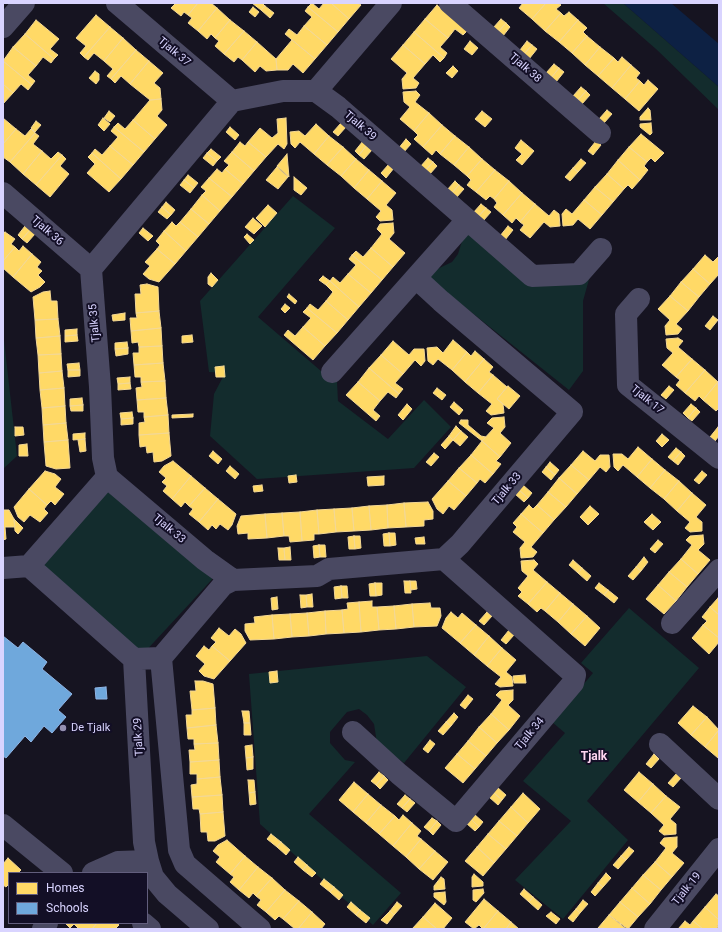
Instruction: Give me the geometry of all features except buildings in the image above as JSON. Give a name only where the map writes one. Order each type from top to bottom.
[{"type":"street","points":[[3,27],[24,3]]},
{"type":"street","name":"Tjalk 37","points":[[117,3],[232,101]]},
{"type":"street","points":[[91,269],[232,101],[283,91],[316,91],[390,3]]},
{"type":"street","name":"Tjalk 38","points":[[450,3],[600,133]]},
{"type":"street","name":"Tjalk 39","points":[[316,91],[338,107],[532,276],[579,274],[601,249]]},
{"type":"street","name":"Tjalk 36","points":[[3,193],[91,269]]},
{"type":"street","points":[[332,372],[466,220]]},
{"type":"street","name":"Tjalk 35","points":[[91,269],[100,387],[103,458],[107,477]]},
{"type":"street","name":"Tjalk 33","points":[[416,278],[440,301],[572,412],[460,544],[444,559]]},
{"type":"street","name":"Tjalk 17","points":[[639,299],[626,314],[628,385],[718,455]]},
{"type":"street","points":[[3,568],[29,566],[107,477]]},
{"type":"street","name":"Tjalk 33","points":[[107,477],[205,560],[234,580]]},
{"type":"street","points":[[260,929],[185,864],[179,850],[161,658],[223,585],[234,580],[317,576],[329,569],[444,559]]},
{"type":"street","name":"Tjalk 34","points":[[353,732],[399,774],[456,821],[573,683],[575,675],[444,559]]},
{"type":"street","points":[[29,566],[134,659],[161,658]]},
{"type":"street","points":[[672,623],[719,570]]},
{"type":"street","name":"Tjalk 29","points":[[134,659],[144,842],[148,861],[153,877],[167,894],[208,929]]},
{"type":"street","points":[[660,744],[719,799]]},
{"type":"street","points":[[3,825],[61,872]]},
{"type":"street","name":"Tjalk 19","points":[[655,929],[719,849]]},
{"type":"street","points":[[95,872],[118,862],[148,861]]},
{"type":"green space","points":[[603,3],[623,3],[719,87],[719,110],[656,49]]},
{"type":"green space","points":[[293,196],[335,228],[258,317],[321,371],[325,368],[337,382],[338,401],[388,439],[424,400],[451,427],[414,468],[257,479],[210,436],[214,394],[225,373],[209,372],[200,301]]},
{"type":"green space","points":[[467,232],[533,277],[593,265],[583,301],[583,371],[569,390],[427,277],[433,271],[452,262],[458,254],[463,238]]},
{"type":"green space","points":[[3,331],[17,456],[3,469]]},
{"type":"green space","points":[[115,482],[218,573],[142,655],[28,562]]},
{"type":"green space","points":[[629,608],[699,668],[587,801],[628,840],[563,919],[515,880],[571,821],[523,781],[565,733],[552,722],[593,673],[581,663]]},
{"type":"green space","points":[[427,656],[466,687],[404,763],[377,743],[374,724],[367,715],[359,709],[347,712],[330,732],[330,743],[345,760],[355,762],[309,814],[401,893],[373,925],[260,824],[249,674]]},
{"type":"water","points":[[623,3],[671,3],[719,44],[719,87]]},
{"type":"place","name":"De Tjalk","points":[[63,728]]},
{"type":"district","name":"Tjalk","points":[[594,757]]}]
